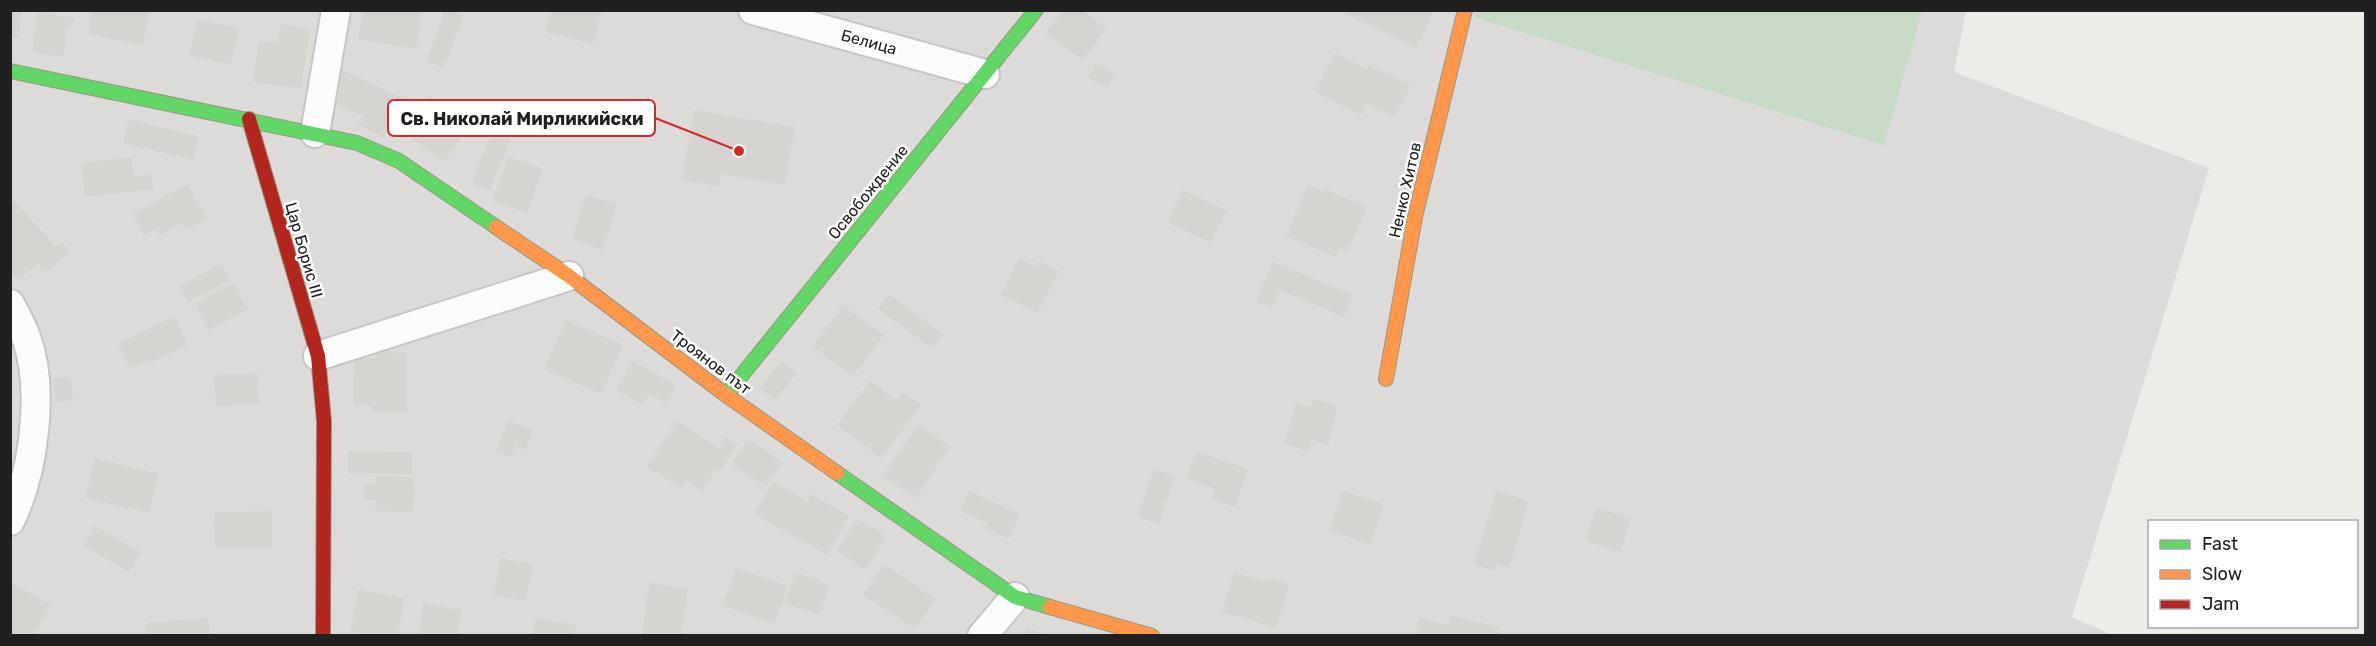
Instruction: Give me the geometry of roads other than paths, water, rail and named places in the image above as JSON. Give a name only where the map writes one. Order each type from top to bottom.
[{"type":"street","points":[[315,133],[336,10]]},
{"type":"street","name":"Белица","points":[[753,10],[985,74]]},
{"type":"street","name":"Освобождение","points":[[726,395],[1036,10]]},
{"type":"street","name":"Ненко Хитов","points":[[1386,379],[1415,217],[1465,10]]},
{"type":"street","points":[[10,70],[249,119]]},
{"type":"street","name":"Троянов път","points":[[249,119],[357,142],[399,161],[569,276],[726,395],[1016,597],[1152,636]]},
{"type":"street","name":"Цар Борис III","points":[[249,119],[318,356],[324,421],[323,636]]},
{"type":"street","points":[[318,356],[569,276]]},
{"type":"street","points":[[10,304],[27,338],[36,392],[33,443],[21,499],[10,521]]},
{"type":"street","points":[[982,636],[1016,597]]},
{"type":"place","name":"Св. Николай Мирликийски","points":[[739,151]]}]
